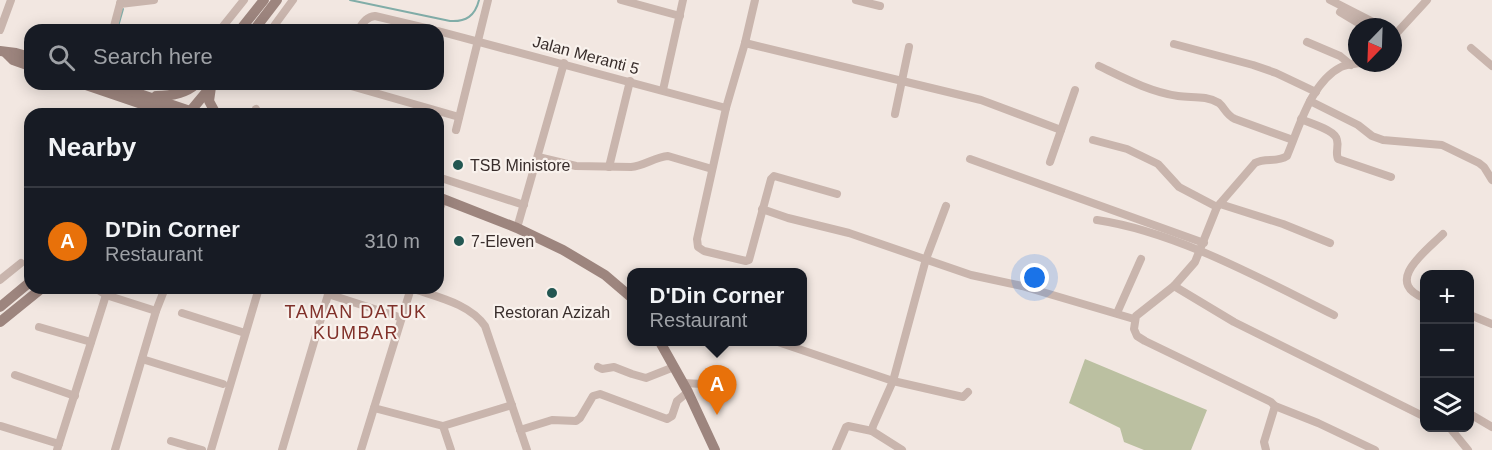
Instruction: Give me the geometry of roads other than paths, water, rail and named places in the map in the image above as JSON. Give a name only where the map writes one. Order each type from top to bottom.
[{"type":"main road","points":[[245,24],[264,0]]},
{"type":"main road","points":[[259,24],[277,0]]},
{"type":"main road","points":[[6,55],[16,53],[24,55]]},
{"type":"main road","points":[[6,55],[24,63]]},
{"type":"main road","points":[[99,90],[148,108]]},
{"type":"main road","points":[[127,90],[174,108]]},
{"type":"main road","points":[[144,96],[169,96],[186,90]]},
{"type":"main road","points":[[186,108],[194,90]]},
{"type":"main road","points":[[188,108],[207,90]]},
{"type":"main road","points":[[211,90],[209,101],[213,108]]},
{"type":"main road","points":[[444,204],[454,205],[518,228],[594,268],[627,294]]},
{"type":"main road","points":[[0,307],[24,287]]},
{"type":"main road","points":[[0,322],[35,294]]},
{"type":"main road","points":[[662,346],[686,387],[715,450]]},
{"type":"street","points":[[0,30],[10,0]]},
{"type":"street","points":[[114,24],[120,2],[154,0]]},
{"type":"street","points":[[225,24],[244,0]]},
{"type":"street","points":[[276,24],[293,0]]},
{"type":"street","points":[[456,130],[488,0]]},
{"type":"street","points":[[621,0],[680,16]]},
{"type":"street","points":[[663,90],[683,0]]},
{"type":"street","points":[[755,0],[726,108],[696,243],[700,250],[748,261],[771,178],[774,176],[837,194]]},
{"type":"street","points":[[856,0],[880,6]]},
{"type":"street","points":[[1330,0],[1365,18]]},
{"type":"street","points":[[1402,26],[1427,0]]},
{"type":"street","points":[[237,9],[249,19]]},
{"type":"street","points":[[1340,12],[1350,18]]},
{"type":"street","name":"Jalan Meranti 5","points":[[362,24],[370,16],[410,24]]},
{"type":"street","name":"Jalan Meranti 5","points":[[444,32],[726,108]]},
{"type":"street","points":[[1307,42],[1340,56],[1348,63]]},
{"type":"street","points":[[745,44],[981,100],[1061,130]]},
{"type":"street","points":[[1174,44],[1253,65],[1316,92]]},
{"type":"street","points":[[895,114],[909,47]]},
{"type":"street","points":[[1471,48],[1492,66]]},
{"type":"street","points":[[518,228],[564,63]]},
{"type":"street","points":[[1099,66],[1139,85],[1178,96],[1197,96],[1220,104],[1228,115],[1235,119],[1293,140]]},
{"type":"street","points":[[1134,319],[1174,286],[1196,262],[1218,206],[1257,160],[1280,160],[1287,156],[1301,119],[1316,92],[1339,68],[1348,66]]},
{"type":"street","points":[[609,167],[630,81]]},
{"type":"street","points":[[365,90],[428,108]]},
{"type":"street","points":[[1050,162],[1075,90]]},
{"type":"street","points":[[1310,101],[1383,140],[1442,145],[1479,163],[1492,180]]},
{"type":"street","points":[[444,113],[459,117]]},
{"type":"street","points":[[1301,119],[1333,133],[1338,140],[1336,156],[1342,161],[1391,177]]},
{"type":"street","points":[[1093,140],[1127,149],[1158,164],[1179,187],[1218,206],[1283,224],[1330,243]]},
{"type":"street","points":[[538,157],[576,166],[639,167],[662,156],[668,156],[712,169]]},
{"type":"street","points":[[970,159],[1204,243]]},
{"type":"street","points":[[444,179],[524,205]]},
{"type":"street","points":[[872,431],[893,381],[926,259],[946,206]]},
{"type":"street","points":[[762,209],[849,233],[971,275],[1022,286],[1134,319]]},
{"type":"street","points":[[1097,220],[1139,229],[1201,252],[1334,315]]},
{"type":"street","points":[[1420,296],[1406,284],[1408,271],[1443,234]]},
{"type":"street","points":[[1117,313],[1141,259]]},
{"type":"street","points":[[0,280],[21,263]]},
{"type":"street","points":[[1174,286],[1234,322],[1420,415]]},
{"type":"street","points":[[115,450],[163,294]]},
{"type":"street","points":[[211,450],[257,294]]},
{"type":"street","points":[[282,450],[328,294]]},
{"type":"street","points":[[337,294],[402,318]]},
{"type":"street","points":[[361,450],[409,294]]},
{"type":"street","points":[[428,294],[459,305],[482,320],[527,450]]},
{"type":"street","points":[[1,426],[58,447],[106,295],[156,311]]},
{"type":"street","points":[[182,313],[245,333]]},
{"type":"street","points":[[1474,317],[1492,324]]},
{"type":"street","points":[[1134,319],[1137,336],[1144,342],[1271,402],[1275,406],[1375,450]]},
{"type":"street","points":[[39,327],[91,342]]},
{"type":"street","points":[[793,346],[893,381],[963,397],[968,392]]},
{"type":"street","points":[[142,359],[223,384]]},
{"type":"street","points":[[598,367],[602,369],[614,367],[646,378],[674,367]]},
{"type":"street","points":[[15,375],[75,396]]},
{"type":"street","points":[[520,430],[552,420],[576,421],[593,396],[600,394],[663,418],[670,418],[686,387],[703,384],[721,391]]},
{"type":"street","points":[[374,408],[443,426],[512,405]]},
{"type":"street","points":[[1266,450],[1264,442],[1275,406]]},
{"type":"street","points":[[1474,416],[1492,427]]},
{"type":"street","points":[[443,426],[451,450]]},
{"type":"street","points":[[836,450],[846,427],[872,431],[902,450]]},
{"type":"street","points":[[1453,432],[1468,450]]},
{"type":"street","points":[[171,441],[202,450]]},
{"type":"waterway","points":[[350,0],[450,21],[469,17],[479,0]]},
{"type":"waterway","points":[[119,24],[123,9]]},
{"type":"place","name":"TSB Ministore","points":[[458,165]]},
{"type":"place","name":"7-Eleven","points":[[459,241]]},
{"type":"place","name":"Restoran Azizah","points":[[552,293]]},
{"type":"place","name":"D'Din Corner","points":[[717,415]]},
{"type":"district","name":"TAMAN DATUK KUMBAR","points":[[356,322]]}]
